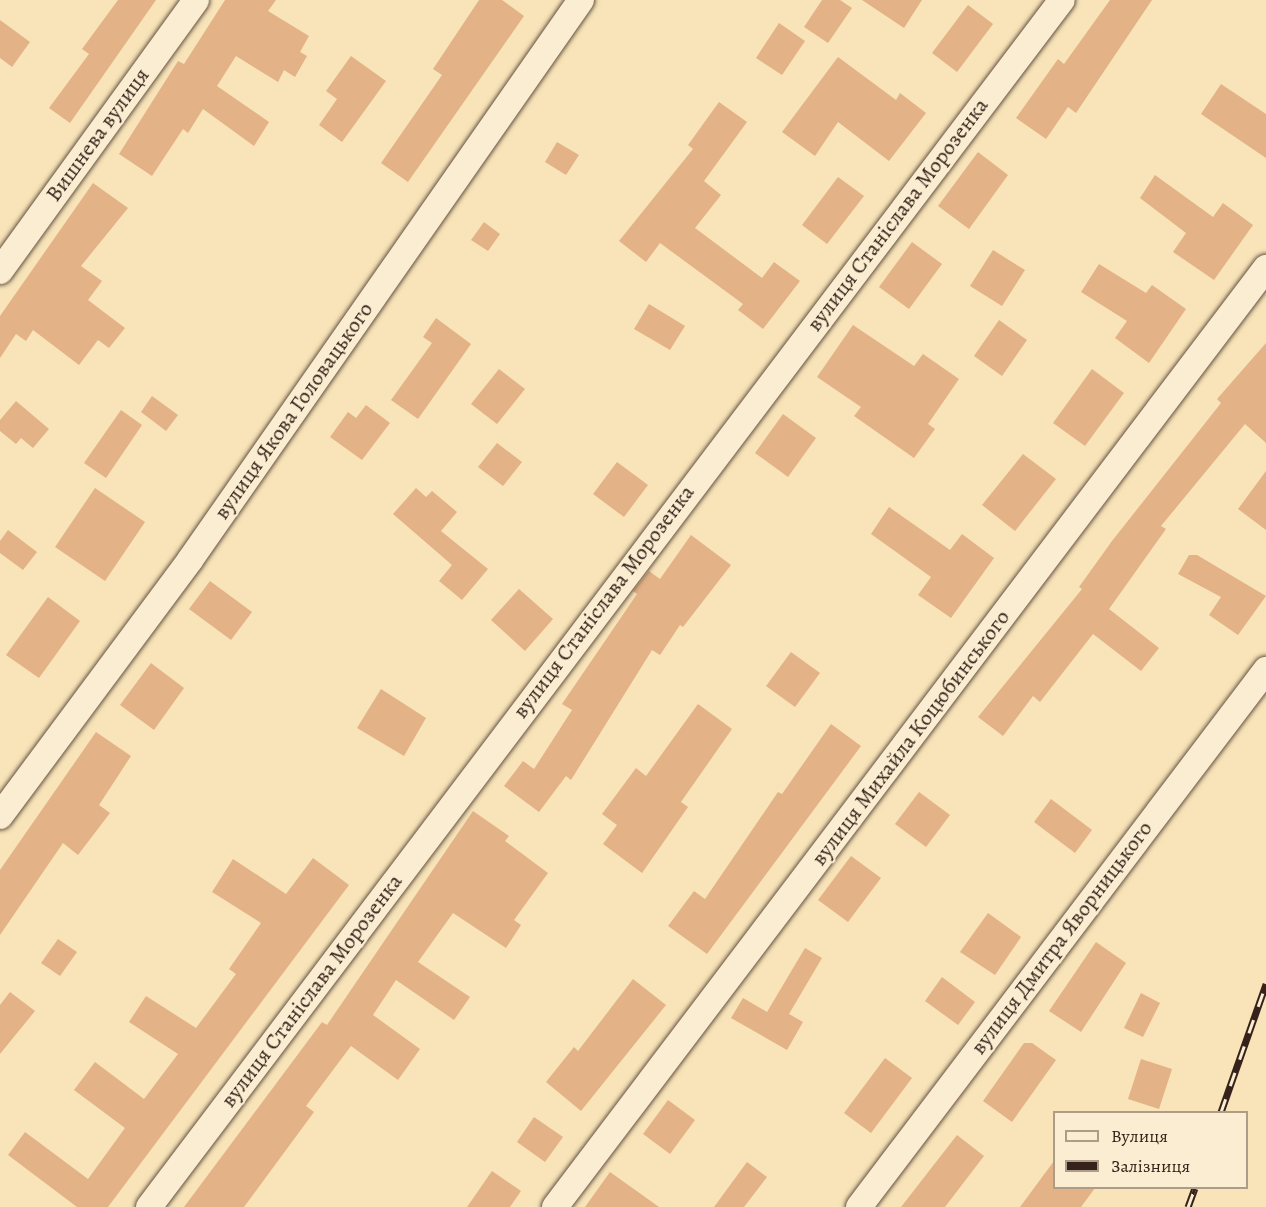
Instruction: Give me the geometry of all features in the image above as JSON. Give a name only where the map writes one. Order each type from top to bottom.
[{"type":"street","name":"Вишнева вулиця","points":[[0,271],[196,0]]},
{"type":"street","name":"вулиця Якова Головацького","points":[[0,816],[197,550],[581,0]]},
{"type":"street","name":"вулиця Станіслава Морозенка","points":[[148,1207],[1062,0]]},
{"type":"street","name":"вулиця Михайла Коцюбинського","points":[[555,1207],[1266,268]]},
{"type":"street","name":"вулиця Дмитра Яворницького","points":[[858,1207],[1266,670]]},
{"type":"building","points":[[118,0],[156,0],[70,123],[49,108],[89,54],[82,49]]},
{"type":"building","points":[[225,0],[276,0],[268,11],[309,36],[300,52],[307,56],[295,77],[284,70],[278,82],[236,56],[217,86],[269,122],[254,146],[203,109],[188,133],[183,129],[152,176],[119,154],[178,61],[184,64]]},
{"type":"building","points":[[479,0],[502,0],[524,16],[408,182],[381,163],[442,75],[433,69]]},
{"type":"building","points":[[822,0],[840,0],[852,8],[828,43],[804,27]]},
{"type":"building","points":[[862,0],[922,0],[904,28]]},
{"type":"building","points":[[1110,0],[1152,0],[1076,113],[1068,107],[1046,139],[1016,118],[1058,59],[1064,64]]},
{"type":"building","points":[[968,5],[993,24],[957,72],[932,53]]},
{"type":"building","points":[[0,20],[30,42],[12,67],[0,58]]},
{"type":"building","points":[[779,23],[805,41],[782,75],[756,58]]},
{"type":"building","points":[[351,56],[386,81],[342,142],[319,125],[337,99],[326,91]]},
{"type":"building","points":[[838,57],[896,100],[900,93],[926,113],[889,161],[838,122],[815,156],[782,132]]},
{"type":"building","points":[[1221,84],[1266,114],[1266,158],[1201,114]]},
{"type":"building","points":[[719,102],[747,122],[704,181],[721,195],[695,228],[762,278],[774,262],[800,281],[763,329],[738,310],[743,304],[660,243],[646,262],[619,241],[693,149],[688,145]]},
{"type":"building","points":[[557,142],[579,155],[566,175],[545,162]]},
{"type":"building","points":[[978,152],[1008,175],[969,229],[938,206]]},
{"type":"building","points":[[1155,175],[1213,217],[1223,203],[1253,225],[1214,280],[1173,252],[1186,233],[1140,198]]},
{"type":"building","points":[[838,177],[864,196],[827,244],[802,225]]},
{"type":"building","points":[[93,183],[128,208],[81,266],[102,281],[88,300],[125,328],[109,348],[98,340],[79,365],[33,330],[26,341],[16,334],[0,358],[0,316]]},
{"type":"building","points":[[484,222],[500,234],[488,251],[471,240]]},
{"type":"building","points":[[912,242],[942,264],[909,309],[879,287]]},
{"type":"building","points":[[993,250],[1025,270],[1002,306],[970,286]]},
{"type":"building","points":[[1099,264],[1146,293],[1152,285],[1186,309],[1149,363],[1115,338],[1127,321],[1081,292]]},
{"type":"building","points":[[649,304],[685,326],[670,350],[634,329]]},
{"type":"building","points":[[436,318],[471,344],[418,419],[391,400],[432,343],[423,337]]},
{"type":"building","points":[[999,320],[1027,340],[1002,376],[974,356]]},
{"type":"building","points":[[853,325],[914,366],[923,354],[959,379],[928,424],[935,429],[914,458],[854,416],[861,407],[817,377]]},
{"type":"building","points":[[1266,343],[1266,443],[1245,424],[1161,526],[1166,529],[1109,609],[1159,648],[1141,671],[1093,634],[1040,702],[1033,696],[1003,736],[978,717],[1082,589],[1079,587],[1112,541],[1221,403],[1217,399]]},
{"type":"building","points":[[499,369],[525,389],[497,424],[471,404]]},
{"type":"building","points":[[1092,369],[1124,393],[1085,446],[1053,423]]},
{"type":"building","points":[[152,396],[178,415],[166,431],[141,412]]},
{"type":"building","points":[[16,401],[49,429],[33,448],[21,438],[16,444],[0,431],[0,420]]},
{"type":"building","points":[[366,405],[390,423],[362,460],[330,437],[348,412],[356,418]]},
{"type":"building","points":[[121,410],[142,425],[106,478],[84,463]]},
{"type":"building","points":[[783,414],[816,438],[788,477],[755,453]]},
{"type":"building","points":[[497,443],[522,462],[503,486],[478,467]]},
{"type":"building","points":[[1023,454],[1056,479],[1015,531],[982,505]]},
{"type":"building","points":[[617,462],[648,485],[624,517],[593,494]]},
{"type":"building","points":[[1266,471],[1266,530],[1238,509]]},
{"type":"building","points":[[95,488],[145,522],[105,581],[55,547]]},
{"type":"building","points":[[416,488],[426,497],[432,491],[457,512],[441,531],[488,569],[462,600],[439,581],[452,565],[393,514]]},
{"type":"building","points":[[889,507],[950,550],[962,534],[994,558],[951,618],[918,595],[931,577],[871,534]]},
{"type":"building","points":[[8,530],[37,552],[23,570],[0,553],[0,541]]},
{"type":"building","points":[[691,535],[731,565],[683,627],[680,625],[660,655],[652,650],[571,780],[566,776],[539,812],[504,786],[523,761],[534,769],[572,710],[562,704],[637,594],[633,591],[649,571],[660,579]]},
{"type":"building","points":[[1189,555],[1197,555],[1266,596],[1238,635],[1209,615],[1221,597],[1178,574]]},
{"type":"building","points":[[210,581],[252,612],[231,640],[189,609]]},
{"type":"building","points":[[519,589],[553,619],[525,651],[491,620]]},
{"type":"building","points":[[48,597],[80,621],[39,678],[6,655]]},
{"type":"building","points":[[791,652],[820,673],[795,707],[766,686]]},
{"type":"building","points":[[151,663],[184,688],[154,730],[120,705]]},
{"type":"building","points":[[381,689],[426,718],[404,756],[357,728]]},
{"type":"building","points":[[698,704],[732,729],[681,802],[688,807],[642,873],[603,844],[617,825],[602,814],[636,768],[646,776]]},
{"type":"building","points":[[831,724],[861,746],[707,954],[668,926],[694,891],[705,899],[778,792],[782,794]]},
{"type":"building","points":[[96,732],[131,756],[99,805],[110,813],[78,855],[63,843],[0,935],[0,870]]},
{"type":"building","points":[[919,792],[950,815],[926,847],[895,824]]},
{"type":"building","points":[[1051,799],[1092,830],[1075,853],[1034,822]]},
{"type":"building","points":[[473,811],[509,836],[505,841],[548,873],[514,920],[521,925],[506,948],[453,913],[418,962],[470,997],[454,1020],[396,980],[373,1015],[420,1049],[398,1080],[351,1046],[306,1106],[314,1112],[244,1207],[184,1207],[322,1022],[327,1025]]},
{"type":"building","points":[[851,856],[881,878],[848,922],[818,900]]},
{"type":"building","points":[[313,858],[349,885],[108,1207],[77,1207],[8,1155],[25,1132],[88,1179],[125,1128],[74,1090],[95,1062],[144,1099],[178,1054],[129,1022],[146,996],[196,1028],[236,974],[229,969],[261,923],[212,892],[233,859],[286,894]]},
{"type":"building","points":[[988,913],[1021,937],[995,975],[960,952]]},
{"type":"building","points":[[58,939],[77,952],[60,976],[41,963]]},
{"type":"building","points":[[1096,942],[1126,963],[1081,1032],[1049,1011]]},
{"type":"building","points":[[805,948],[822,958],[789,1014],[803,1022],[787,1050],[731,1018],[743,998],[767,1012]]},
{"type":"building","points":[[942,977],[975,1002],[958,1025],[925,1001]]},
{"type":"building","points":[[633,979],[666,1005],[581,1111],[546,1082],[574,1047],[578,1051]]},
{"type":"building","points":[[10,992],[35,1011],[0,1054],[0,1005]]},
{"type":"building","points":[[1141,993],[1160,1003],[1143,1037],[1124,1028]]},
{"type":"building","points":[[1024,1043],[1032,1043],[1056,1060],[1012,1122],[983,1101]]},
{"type":"building","points":[[885,1058],[912,1078],[871,1133],[844,1113]]},
{"type":"building","points":[[1141,1059],[1172,1069],[1159,1109],[1128,1099]]},
{"type":"building","points":[[668,1100],[695,1120],[670,1154],[643,1134]]},
{"type":"building","points":[[534,1117],[563,1137],[545,1162],[517,1142]]},
{"type":"building","points":[[957,1135],[984,1156],[945,1207],[901,1207]]},
{"type":"building","points":[[747,1162],[767,1177],[744,1207],[714,1207]]},
{"type":"building","points":[[1053,1162],[1053,1189],[1094,1189],[1081,1207],[1020,1207]]},
{"type":"building","points":[[492,1171],[521,1191],[510,1207],[467,1207]]},
{"type":"building","points":[[610,1172],[659,1207],[585,1207]]},
{"type":"railway","points":[[1221,1111],[1266,984]]},
{"type":"railway","points":[[1188,1207],[1195,1189]]}]
